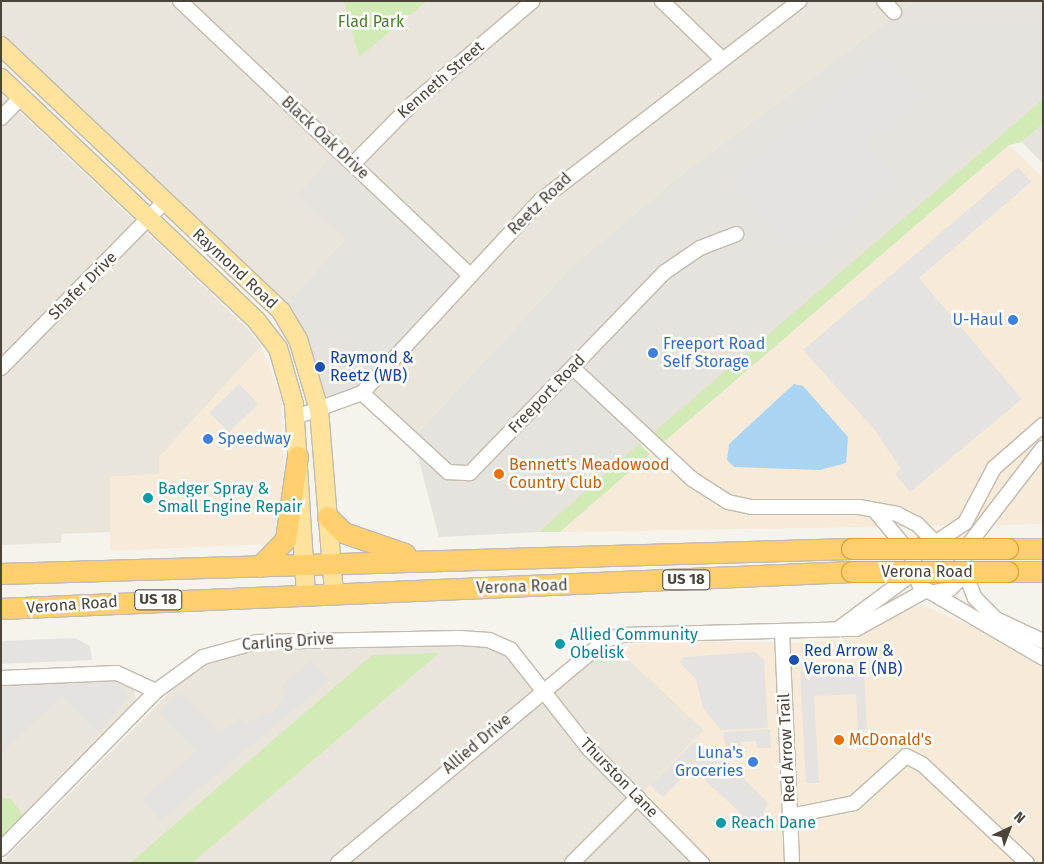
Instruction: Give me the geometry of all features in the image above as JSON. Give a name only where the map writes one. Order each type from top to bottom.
[{"type":"highway","points":[[260,567],[286,540],[298,457]]},
{"type":"highway","points":[[328,517],[344,533],[421,558]]},
{"type":"highway","name":"Verona Road","points":[[1,574],[260,567],[421,558],[471,559],[557,555],[1040,547]]},
{"type":"highway","name":"Verona Road","points":[[6,609],[306,594],[521,588],[852,572],[1043,572]]},
{"type":"main road","name":"Raymond Road","points":[[1,46],[281,311],[304,352],[319,410],[334,593]]},
{"type":"main road","name":"Raymond Road","points":[[1,78],[269,334],[285,364],[296,417],[298,457],[296,565],[306,594]]},
{"type":"street","name":"Black Oak Drive","points":[[180,1],[470,276]]},
{"type":"street","name":"Kenneth Street","points":[[353,164],[413,103],[533,1]]},
{"type":"street","points":[[662,1],[722,59]]},
{"type":"street","name":"Reetz Road","points":[[296,417],[362,393],[562,180],[799,1]]},
{"type":"street","points":[[884,1],[894,12]]},
{"type":"street","points":[[1,118],[21,97]]},
{"type":"street","name":"Shafer Drive","points":[[1,368],[164,202]]},
{"type":"street","name":"Freeport Road","points":[[362,393],[448,472],[464,476],[476,468],[665,272],[700,248],[736,234]]},
{"type":"street","points":[[573,368],[692,479],[728,502],[876,512],[917,524],[962,554]]},
{"type":"street","points":[[912,556],[965,523],[994,468],[1043,425]]},
{"type":"street","points":[[1043,448],[962,554],[964,571],[975,598],[996,619],[1043,641]]},
{"type":"street","points":[[876,512],[894,529],[912,556],[912,574],[930,591],[1043,658]]},
{"type":"street","points":[[782,632],[856,629],[930,591],[956,585],[964,571]]},
{"type":"street","points":[[836,630],[912,574]]},
{"type":"street","name":"Allied Drive","points":[[338,863],[588,651],[622,635],[782,632]]},
{"type":"street","name":"Red Arrow Trail","points":[[782,632],[792,863]]},
{"type":"street","name":"Carling Drive","points":[[1,848],[156,691],[192,663],[239,644],[460,638],[504,645],[542,689]]},
{"type":"street","points":[[1,678],[117,672],[156,691]]},
{"type":"street","name":"Thurston Lane","points":[[542,689],[589,749],[702,863]]},
{"type":"street","points":[[790,816],[854,803],[906,756],[922,764],[1027,863]]},
{"type":"street","points":[[572,863],[638,797]]},
{"type":"shaded area","points":[[1,1],[915,1],[682,174],[571,267],[413,438],[362,393],[345,239],[280,310],[1,46]]},
{"type":"shaded area","points":[[915,1],[1043,1],[1043,99],[539,532],[439,537],[413,438],[571,267],[682,174]]},
{"type":"shaded area","points":[[884,52],[924,100],[869,144],[899,182],[820,248],[784,249],[730,179]]},
{"type":"shaded area","points":[[1,94],[250,331],[261,346],[159,457],[160,474],[110,477],[111,532],[62,534],[61,543],[1,545]]},
{"type":"shaded area","points":[[1043,124],[1043,164],[1022,142]]},
{"type":"shaded area","points":[[1009,145],[1043,178],[1043,524],[560,532]]},
{"type":"shaded area","points":[[337,149],[470,275],[362,393],[319,410],[280,310],[345,239],[298,195]]},
{"type":"shaded area","points":[[1018,167],[1031,182],[919,278],[1022,399],[910,492],[895,474],[901,469],[874,429],[803,350]]},
{"type":"shaded area","points":[[261,346],[281,397],[286,513],[281,532],[267,544],[110,551],[110,477],[159,474],[159,457]]},
{"type":"shaded area","points":[[239,384],[258,404],[229,433],[210,412]]},
{"type":"shaded area","points":[[909,606],[928,607],[975,628],[1043,668],[1043,863],[702,863],[638,797],[704,730],[614,646],[679,641],[807,643],[853,637]]},
{"type":"shaded area","points":[[75,638],[90,646],[92,660],[1,664],[1,641]]},
{"type":"shaded area","points":[[483,646],[507,657],[541,701],[614,646],[704,730],[702,863],[1,863],[175,687],[200,667],[256,650]]},
{"type":"shaded area","points":[[755,652],[764,660],[768,728],[721,730],[703,708],[696,679],[680,663],[684,657]]},
{"type":"shaded area","points":[[311,660],[330,680],[160,821],[142,799],[196,751],[159,712],[180,693],[220,733],[240,717],[245,723],[273,712],[286,691],[281,686]]},
{"type":"shaded area","points":[[810,670],[811,676],[864,674],[867,729],[858,730],[856,694],[814,696],[819,783],[806,783],[800,671]]},
{"type":"shaded area","points":[[97,680],[127,682],[134,687],[136,701],[1,837],[1,684]]},
{"type":"shaded area","points":[[110,680],[121,682],[129,699],[98,731],[62,696],[1,754],[1,685]]},
{"type":"shaded area","points":[[770,729],[771,748],[757,748],[756,741],[741,742],[741,750],[726,749],[723,732]]},
{"type":"shaded area","points":[[695,741],[714,759],[720,754],[769,804],[764,810],[767,825],[761,832],[692,768],[663,797],[650,785]]},
{"type":"green space","name":"Flad Park","points":[[344,1],[427,1],[359,57]]},
{"type":"green space","points":[[1043,99],[1043,124],[1022,142],[1009,145],[664,442],[653,433]]},
{"type":"green space","points":[[639,444],[650,454],[560,532],[539,532]]},
{"type":"green space","points":[[439,653],[192,863],[130,863],[372,655]]},
{"type":"green space","points":[[1,797],[11,799],[23,815],[1,837]]},
{"type":"water","points":[[794,384],[803,386],[848,437],[846,463],[820,470],[734,467],[727,460],[729,444]]},
{"type":"place","name":"U-Haul","points":[[1013,320]]},
{"type":"place","name":"Freeport Road Self Storage","points":[[653,353]]},
{"type":"place","name":"Raymond & Reetz (WB)","points":[[320,367]]},
{"type":"place","name":"Speedway","points":[[208,439]]},
{"type":"place","name":"Bennett's Meadowood Country Club","points":[[499,474]]},
{"type":"place","name":"Badger Spray & Small Engine Repair","points":[[148,498]]},
{"type":"place","name":"Allied Community Obelisk","points":[[560,644]]},
{"type":"place","name":"Red Arrow & Verona E (NB)","points":[[794,660]]},
{"type":"place","name":"McDonald's","points":[[839,740]]},
{"type":"place","name":"Luna's Groceries","points":[[753,762]]},
{"type":"place","name":"Reach Dane","points":[[721,823]]}]
